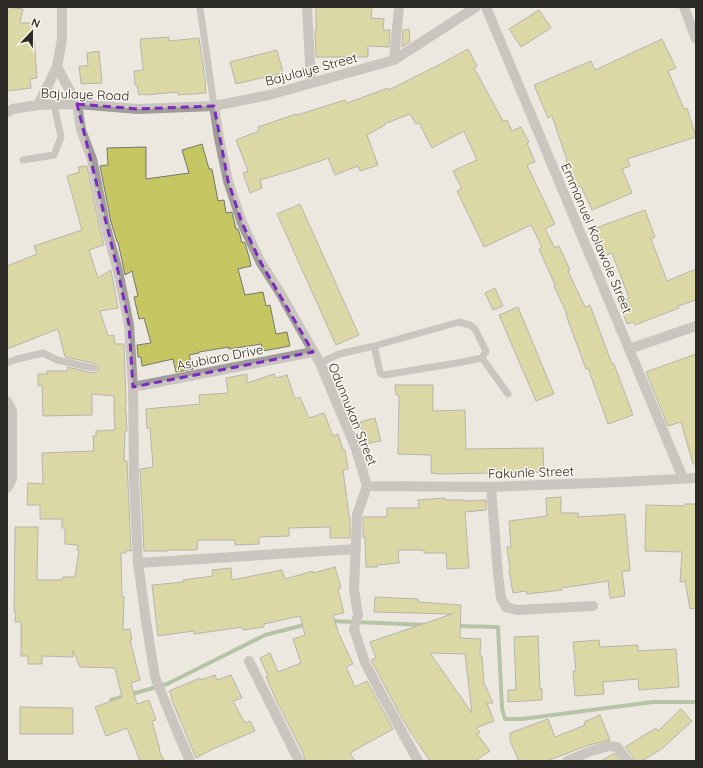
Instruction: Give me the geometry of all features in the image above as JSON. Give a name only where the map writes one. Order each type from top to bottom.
[{"type":"street","points":[[38,105],[58,67],[62,39],[62,7]]},
{"type":"street","points":[[307,7],[311,83]]},
{"type":"street","points":[[394,60],[399,7]]},
{"type":"street","name":"Bajulaiye Street","points":[[138,109],[214,106],[270,95],[394,60],[476,7]]},
{"type":"street","name":"Emmanuel Kolawole Street","points":[[486,7],[683,478]]},
{"type":"street","points":[[684,7],[696,39]]},
{"type":"street","points":[[58,67],[78,104],[81,130],[92,159],[105,224],[118,271],[128,325],[133,387],[134,478],[138,563],[155,676],[190,761]]},
{"type":"street","name":"Bajulaye Road","points":[[7,112],[13,109],[54,104],[78,104],[138,109]]},
{"type":"street","name":"Odunnukan Street","points":[[214,106],[228,181],[242,223],[261,263],[279,291],[320,363],[356,448],[367,486],[357,515],[354,589],[358,615],[354,629],[365,663],[418,761]]},
{"type":"street","points":[[629,349],[696,326]]},
{"type":"street","name":"Asubiaro Drive","points":[[133,387],[313,352]]},
{"type":"street","points":[[7,401],[12,410],[12,479],[7,488]]},
{"type":"street","name":"Fakunle Street","points":[[367,486],[491,487],[696,478]]},
{"type":"street","points":[[491,487],[498,574],[501,598],[506,607],[517,610],[593,606]]},
{"type":"street","points":[[138,563],[356,549]]},
{"type":"street","points":[[249,661],[299,761]]},
{"type":"street","points":[[567,761],[608,746],[617,747],[628,761]]},
{"type":"lane","points":[[200,8],[214,106]]},
{"type":"lane","points":[[23,160],[54,155],[61,138],[54,104]]},
{"type":"lane","points":[[320,363],[339,354],[374,346],[460,322],[470,325],[475,329],[486,351],[482,358],[384,375],[380,372],[374,346]]},
{"type":"lane","points":[[7,363],[43,352],[57,360],[93,368]]},
{"type":"lane","points":[[482,358],[508,394]]},
{"type":"highlighted area","points":[[77,104],[138,109],[214,106],[228,181],[242,223],[261,263],[313,352],[133,387],[129,325],[118,271]]},
{"type":"building","points":[[7,7],[23,9],[20,23],[33,23],[37,78],[30,79],[31,88],[7,91]]},
{"type":"building","points":[[316,7],[372,7],[371,18],[384,19],[383,30],[390,30],[389,47],[368,46],[368,57],[316,57]]},
{"type":"building","points":[[539,10],[551,28],[521,47],[509,29]]},
{"type":"building","points":[[409,29],[410,42],[402,47],[403,30]]},
{"type":"building","points":[[169,37],[169,41],[199,38],[206,93],[178,95],[178,92],[139,95],[137,85],[135,85],[134,71],[143,70],[140,39]]},
{"type":"building","points":[[662,39],[676,68],[668,71],[684,109],[687,108],[696,137],[627,159],[630,166],[622,169],[632,193],[592,210],[581,186],[577,188],[566,160],[552,116],[548,118],[534,85],[591,61],[595,70]]},
{"type":"building","points":[[468,49],[477,66],[474,68],[503,121],[507,120],[512,131],[521,127],[529,142],[527,143],[535,162],[527,165],[555,224],[545,229],[555,248],[559,246],[570,270],[568,271],[585,307],[590,305],[633,415],[608,424],[588,368],[586,369],[566,315],[567,314],[539,249],[542,247],[531,225],[484,247],[457,191],[462,189],[453,171],[477,160],[464,131],[432,148],[419,123],[416,124],[410,114],[384,124],[385,125],[367,135],[378,165],[360,171],[358,166],[335,175],[328,158],[260,180],[262,188],[250,193],[243,173],[248,171],[236,140],[259,131],[258,127],[296,114],[297,115],[345,100],[347,103],[388,88],[389,90]]},
{"type":"building","points":[[277,50],[283,73],[236,84],[230,62]]},
{"type":"building","points":[[99,51],[102,83],[81,84],[79,66],[88,66],[87,53]]},
{"type":"building","points":[[202,144],[209,169],[212,169],[218,201],[224,200],[226,213],[232,212],[236,229],[238,229],[242,243],[245,243],[249,257],[251,266],[238,269],[245,295],[263,292],[266,306],[270,305],[276,334],[287,332],[290,346],[263,351],[261,344],[199,352],[189,355],[193,369],[176,372],[173,359],[142,366],[141,357],[138,357],[137,345],[151,343],[144,318],[139,319],[134,297],[138,296],[132,271],[125,275],[118,242],[111,222],[100,166],[108,165],[107,148],[146,147],[146,179],[189,173],[182,150]]},
{"type":"building","points":[[87,166],[104,245],[89,250],[98,278],[111,270],[118,308],[100,311],[108,336],[114,335],[115,344],[124,344],[125,411],[126,410],[127,431],[125,431],[124,461],[127,461],[131,551],[126,550],[126,553],[121,553],[122,597],[124,597],[123,630],[130,629],[132,640],[130,640],[140,680],[131,683],[137,704],[149,700],[156,720],[152,721],[159,750],[164,761],[140,761],[127,728],[106,736],[95,707],[122,697],[115,668],[80,667],[73,650],[73,657],[42,656],[42,664],[28,664],[28,656],[21,656],[21,622],[15,622],[15,527],[38,527],[37,580],[62,580],[63,577],[75,577],[79,550],[77,550],[78,545],[65,544],[65,528],[62,528],[62,519],[40,519],[40,505],[27,505],[28,483],[43,484],[42,453],[94,451],[93,436],[96,436],[96,431],[115,429],[114,396],[92,394],[92,415],[43,416],[42,385],[38,386],[38,374],[47,374],[47,371],[68,371],[67,367],[92,373],[96,372],[98,369],[98,366],[94,363],[65,357],[58,329],[7,349],[7,266],[37,254],[34,246],[82,230],[67,176],[80,172],[78,167]]},
{"type":"building","points":[[300,204],[359,335],[336,345],[277,214]]},
{"type":"building","points":[[645,210],[655,237],[651,239],[667,281],[696,269],[696,300],[678,306],[679,308],[635,325],[634,322],[627,324],[619,303],[629,298],[612,253],[603,256],[593,229]]},
{"type":"building","points":[[495,288],[503,306],[493,310],[485,293]]},
{"type":"building","points":[[518,307],[554,394],[536,401],[499,315]]},
{"type":"building","points":[[696,354],[696,464],[693,464],[681,422],[668,426],[646,372]]},
{"type":"building","points":[[247,374],[247,383],[274,374],[276,378],[287,375],[295,399],[300,397],[309,418],[324,413],[333,436],[338,434],[343,450],[345,450],[348,469],[343,470],[350,516],[350,538],[330,538],[330,527],[289,528],[289,536],[259,537],[259,544],[235,545],[235,540],[198,540],[197,550],[144,551],[140,469],[153,467],[150,428],[147,428],[146,409],[200,404],[199,395],[228,393],[226,378]]},
{"type":"building","points":[[395,385],[433,385],[433,411],[465,410],[466,449],[543,448],[544,472],[431,473],[431,455],[398,454],[399,395],[396,395]]},
{"type":"building","points":[[375,418],[381,441],[365,444],[360,422]]},
{"type":"building","points":[[561,497],[561,513],[578,513],[578,517],[625,514],[630,571],[622,571],[625,596],[610,598],[608,581],[562,588],[562,590],[527,594],[526,591],[513,593],[507,547],[511,547],[509,521],[547,516],[546,498]]},
{"type":"building","points":[[445,498],[445,500],[464,501],[486,500],[486,510],[465,512],[469,568],[447,569],[446,553],[424,553],[424,550],[398,550],[399,563],[377,565],[377,567],[366,567],[363,517],[387,517],[387,508],[419,508],[418,500]]},
{"type":"building","points":[[685,504],[696,504],[696,608],[690,609],[685,581],[680,582],[682,552],[645,551],[646,505],[684,506]]},
{"type":"building","points":[[335,567],[341,588],[338,589],[344,613],[333,615],[338,632],[353,664],[346,667],[355,687],[367,681],[393,729],[350,753],[355,761],[305,761],[303,753],[266,677],[268,676],[260,658],[270,653],[278,672],[301,663],[293,639],[305,635],[300,616],[264,624],[264,627],[243,630],[242,627],[194,634],[194,631],[158,636],[152,585],[183,582],[183,580],[213,576],[212,570],[231,568],[232,580],[282,570],[285,579],[313,571],[313,573]]},
{"type":"building","points":[[375,597],[418,599],[418,602],[461,605],[460,638],[481,639],[480,656],[482,656],[484,683],[493,703],[487,703],[494,721],[476,728],[480,732],[477,734],[490,751],[475,761],[430,761],[404,722],[371,660],[376,658],[370,642],[452,614],[374,612]],"holes":[[[430,653],[465,654],[472,713]]]},
{"type":"building","points":[[538,636],[540,689],[542,688],[542,700],[508,702],[508,690],[516,690],[514,637]]},
{"type":"building","points":[[599,640],[600,647],[638,645],[638,651],[676,649],[679,687],[639,690],[638,679],[603,682],[604,694],[575,696],[573,671],[576,671],[573,642]]},
{"type":"building","points":[[215,675],[217,680],[231,675],[242,698],[233,701],[245,723],[250,721],[255,731],[196,758],[169,691],[200,678],[201,680]]},
{"type":"building","points":[[20,707],[73,708],[73,734],[20,734]]},
{"type":"building","points":[[681,709],[692,721],[663,748],[642,761],[634,761],[633,757],[625,747],[656,728],[658,731]]},
{"type":"building","points":[[600,715],[610,740],[589,745],[547,761],[519,761],[510,741],[510,733],[548,719],[555,737],[585,725],[584,722]]},
{"type":"building","points":[[614,753],[620,761],[601,761]]},
{"type":"waterway","points":[[330,621],[427,625]]},
{"type":"waterway","points":[[111,700],[167,684],[265,635],[308,624]]},
{"type":"waterway","points":[[456,626],[498,627],[502,708],[505,719],[522,719],[653,702],[696,702]]}]
